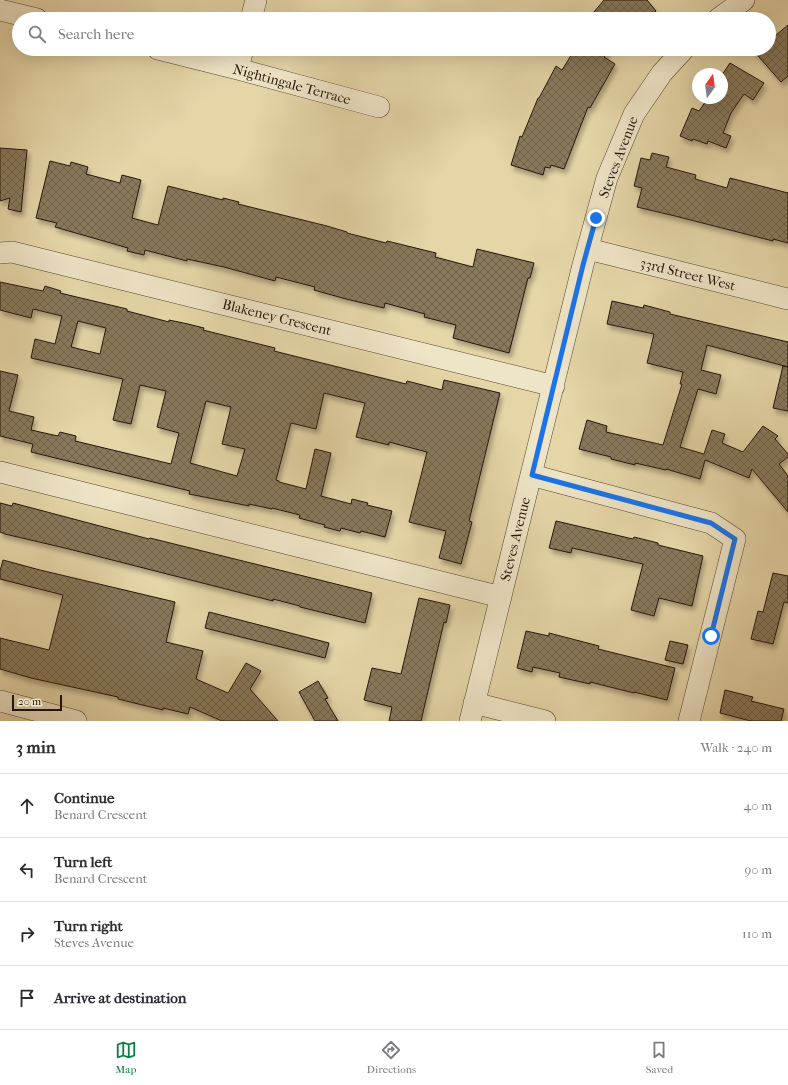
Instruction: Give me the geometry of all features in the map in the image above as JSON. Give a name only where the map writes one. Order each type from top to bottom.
[{"type":"street","points":[[253,12],[256,0]]},
{"type":"street","points":[[728,12],[744,0]]},
{"type":"street","points":[[0,10],[12,13]]},
{"type":"street","name":"Nightingale Terrace","points":[[186,56],[379,108]]},
{"type":"street","points":[[238,69],[241,56]]},
{"type":"street","name":"Steves Avenue","points":[[472,712],[607,178],[634,114],[662,72],[677,56]]},
{"type":"street","name":"33rd Street West","points":[[588,249],[788,299]]},
{"type":"street","name":"Blakeney Crescent","points":[[0,253],[12,252],[554,386]]},
{"type":"street","points":[[0,472],[501,597]]},
{"type":"street","points":[[532,475],[711,523],[735,539],[689,721]]},
{"type":"street","points":[[0,701],[76,721]]},
{"type":"street","points":[[472,712],[545,721]]},
{"type":"building","points":[[604,0],[647,0],[656,11],[655,12],[594,12]]},
{"type":"building","points":[[788,25],[788,76],[781,82],[758,56],[776,56],[776,35]]},
{"type":"building","points":[[571,56],[605,56],[615,64],[590,108],[588,107],[564,169],[551,165],[550,168],[545,167],[543,175],[511,165],[520,136],[522,137],[538,98],[556,66],[562,70]]},
{"type":"building","points":[[730,63],[764,83],[753,100],[744,94],[731,113],[723,133],[731,136],[726,148],[708,141],[707,144],[693,139],[692,141],[680,136],[692,108],[699,111],[704,104],[728,104],[728,68],[727,68]]},
{"type":"building","points":[[0,148],[27,150],[21,212],[8,209],[10,198],[0,201]]},
{"type":"building","points":[[652,153],[669,157],[666,167],[696,175],[695,179],[727,188],[730,178],[788,193],[788,243],[773,239],[773,241],[637,207],[642,188],[634,186],[641,158],[650,160]]},
{"type":"building","points":[[50,161],[70,166],[71,162],[88,167],[86,174],[120,183],[122,175],[141,180],[132,218],[158,225],[168,186],[223,200],[223,198],[239,202],[238,204],[327,226],[386,243],[387,241],[436,253],[435,257],[473,267],[477,249],[534,263],[530,278],[528,278],[509,353],[453,338],[456,325],[424,317],[425,314],[385,303],[384,308],[346,299],[314,290],[315,287],[276,277],[275,281],[224,267],[187,259],[187,261],[145,250],[144,255],[127,251],[128,248],[55,227],[57,223],[36,218]]},
{"type":"building","points":[[0,282],[43,291],[45,286],[61,291],[60,293],[127,309],[127,311],[169,322],[169,320],[204,328],[203,330],[275,348],[274,351],[406,384],[407,381],[442,390],[444,380],[500,393],[469,521],[472,522],[461,564],[439,558],[446,531],[409,522],[427,452],[389,442],[389,445],[356,437],[365,403],[324,393],[316,429],[291,423],[276,480],[306,489],[315,449],[331,453],[321,496],[351,504],[352,499],[368,503],[367,505],[392,511],[385,537],[361,531],[360,533],[341,528],[340,531],[324,527],[325,525],[299,518],[300,515],[272,508],[249,504],[249,506],[189,494],[190,491],[31,452],[33,444],[0,436],[0,371],[18,375],[9,411],[34,417],[31,430],[58,436],[60,432],[76,436],[75,441],[171,464],[179,433],[157,427],[166,391],[140,385],[131,424],[113,420],[123,379],[31,358],[35,339],[55,344],[62,316],[33,309],[31,318],[0,310]],"holes":[[[78,321],[106,328],[100,354],[71,347]],[[206,401],[231,407],[222,444],[245,449],[237,476],[190,463]]]},
{"type":"building","points":[[612,301],[643,308],[644,305],[670,312],[670,314],[788,342],[788,367],[707,345],[701,370],[721,375],[716,394],[698,389],[680,447],[704,454],[712,430],[725,434],[722,443],[743,452],[763,426],[778,436],[775,439],[788,454],[788,457],[779,464],[788,476],[788,512],[752,469],[749,478],[705,460],[700,479],[666,469],[635,463],[635,465],[579,449],[587,420],[607,426],[606,432],[663,445],[682,384],[680,384],[683,372],[647,363],[654,334],[607,324]]},
{"type":"building","points":[[783,366],[788,367],[788,411],[773,408]]},
{"type":"building","points":[[0,503],[12,506],[13,503],[149,539],[150,538],[372,593],[365,623],[273,599],[273,601],[5,534],[0,532]]},
{"type":"building","points":[[556,521],[633,539],[634,537],[658,543],[658,545],[703,556],[692,606],[659,598],[654,616],[631,610],[643,564],[572,548],[571,553],[549,548]]},
{"type":"building","points":[[3,560],[175,602],[166,642],[203,651],[196,679],[228,693],[246,663],[261,671],[250,689],[278,721],[222,721],[190,707],[188,714],[163,708],[163,710],[118,699],[118,697],[31,678],[0,669],[0,638],[49,650],[63,595],[0,579],[0,571]]},
{"type":"building","points":[[773,573],[788,576],[788,603],[784,602],[773,644],[751,639],[758,611],[763,612]]},
{"type":"building","points":[[419,598],[450,605],[446,623],[444,622],[421,721],[389,721],[392,707],[364,700],[372,668],[401,674]]},
{"type":"building","points":[[209,612],[329,643],[325,658],[205,628]]},
{"type":"building","points":[[526,631],[549,636],[549,633],[599,646],[598,649],[675,668],[667,700],[590,682],[590,684],[559,677],[560,673],[533,667],[532,672],[517,668]]},
{"type":"building","points":[[670,641],[688,645],[683,664],[665,660]]},
{"type":"building","points":[[318,681],[328,698],[325,699],[338,721],[315,721],[299,692]]},
{"type":"building","points":[[725,690],[753,697],[751,701],[784,709],[781,721],[751,721],[720,713]]},
{"type":"route","points":[[596,218],[583,265],[532,475],[711,523],[735,539],[711,636]]}]
